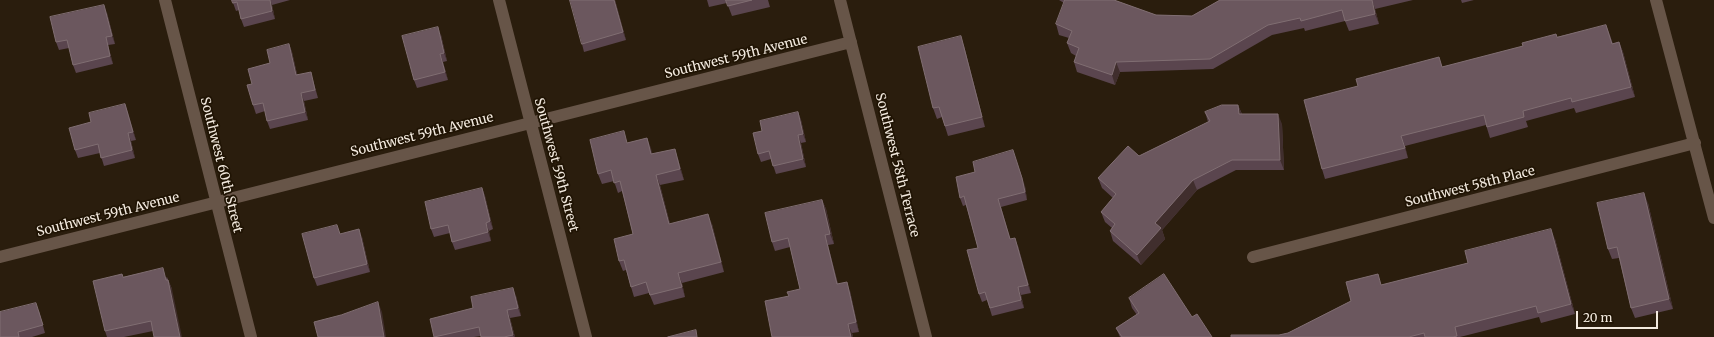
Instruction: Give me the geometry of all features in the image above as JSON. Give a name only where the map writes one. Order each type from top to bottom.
[{"type":"street","name":"Southwest 60th Street","points":[[165,0],[251,337]]},
{"type":"street","name":"Southwest 59th Street","points":[[499,0],[586,337]]},
{"type":"street","name":"Southwest 58th Terrace","points":[[840,0],[926,337]]},
{"type":"street","points":[[1656,0],[1714,218]]},
{"type":"street","name":"Southwest 59th Avenue","points":[[0,256],[851,42]]},
{"type":"street","name":"Southwest 58th Place","points":[[1253,257],[1695,143]]},
{"type":"building","points":[[232,0],[270,0],[272,11],[241,19],[237,2],[233,3]]},
{"type":"building","points":[[570,0],[614,0],[623,32],[582,44]]},
{"type":"building","points":[[726,0],[752,0],[728,6]]},
{"type":"building","points":[[1065,0],[1114,0],[1156,15],[1192,16],[1220,0],[1372,0],[1375,14],[1345,21],[1342,10],[1301,21],[1300,18],[1268,25],[1210,59],[1116,62],[1112,75],[1074,62],[1079,48],[1067,43],[1072,31],[1056,24]]},
{"type":"building","points":[[104,5],[112,36],[106,37],[110,56],[73,65],[67,40],[56,42],[50,17]]},
{"type":"building","points":[[1606,25],[1612,44],[1619,42],[1631,87],[1572,102],[1571,98],[1523,111],[1524,117],[1487,127],[1484,115],[1401,136],[1405,148],[1322,169],[1304,100],[1358,86],[1356,79],[1439,57],[1442,67],[1523,46],[1522,43],[1556,34],[1557,37]]},
{"type":"building","points":[[438,27],[444,53],[440,54],[445,72],[414,80],[402,36]]},
{"type":"building","points":[[961,36],[982,117],[945,126],[939,107],[933,108],[918,47]]},
{"type":"building","points":[[289,44],[296,75],[311,72],[315,90],[301,93],[305,112],[267,121],[263,103],[253,105],[247,85],[252,84],[248,69],[270,63],[267,50]]},
{"type":"building","points":[[125,104],[133,132],[128,133],[132,150],[101,158],[98,144],[75,150],[69,128],[91,122],[89,113]]},
{"type":"building","points":[[1222,105],[1238,105],[1239,114],[1278,114],[1280,160],[1232,160],[1193,180],[1155,223],[1161,228],[1137,255],[1110,231],[1115,224],[1101,212],[1116,194],[1098,178],[1128,146],[1139,156],[1210,121],[1205,112]]},
{"type":"building","points":[[798,112],[803,134],[798,135],[803,159],[773,166],[769,151],[758,154],[753,133],[762,131],[760,121]]},
{"type":"building","points":[[624,131],[627,143],[647,138],[651,154],[675,149],[680,169],[656,175],[669,224],[708,214],[721,262],[678,273],[682,287],[650,295],[646,282],[631,287],[624,260],[619,261],[614,239],[633,234],[620,181],[614,183],[611,170],[598,174],[590,140]]},
{"type":"building","points":[[1013,150],[1025,192],[998,199],[1010,239],[1015,238],[1028,285],[1018,287],[1021,300],[990,308],[985,292],[979,294],[967,250],[978,248],[964,196],[960,198],[956,177],[975,172],[973,162]]},
{"type":"building","points":[[482,188],[490,221],[486,223],[488,232],[452,242],[448,225],[431,229],[425,202]]},
{"type":"building","points":[[1644,193],[1669,299],[1631,308],[1617,247],[1608,249],[1597,203]]},
{"type":"building","points":[[822,200],[830,234],[825,235],[837,284],[847,282],[856,322],[848,324],[851,337],[772,337],[765,301],[789,296],[787,292],[800,289],[788,238],[772,242],[765,213]]},
{"type":"building","points":[[337,225],[340,234],[359,229],[367,264],[314,278],[302,234]]},
{"type":"building","points":[[1551,229],[1571,304],[1538,313],[1536,306],[1455,327],[1457,336],[1453,337],[1425,337],[1424,333],[1409,337],[1231,337],[1231,335],[1279,335],[1288,333],[1351,301],[1346,282],[1378,274],[1381,285],[1468,263],[1465,251]]},
{"type":"building","points":[[163,268],[166,280],[168,280],[180,337],[154,337],[151,321],[105,331],[93,281],[122,274],[123,277]]},
{"type":"building","points":[[1164,274],[1192,317],[1197,314],[1212,337],[1122,337],[1116,328],[1139,313],[1129,298]]},
{"type":"building","points":[[513,288],[518,308],[507,310],[513,335],[504,337],[481,337],[479,327],[434,337],[430,319],[473,308],[471,297]]},
{"type":"building","points":[[378,302],[384,337],[318,337],[314,322],[341,315]]},
{"type":"building","points":[[36,303],[43,325],[18,332],[19,337],[0,337],[0,312]]},
{"type":"building","points":[[696,330],[697,337],[668,337]]}]
